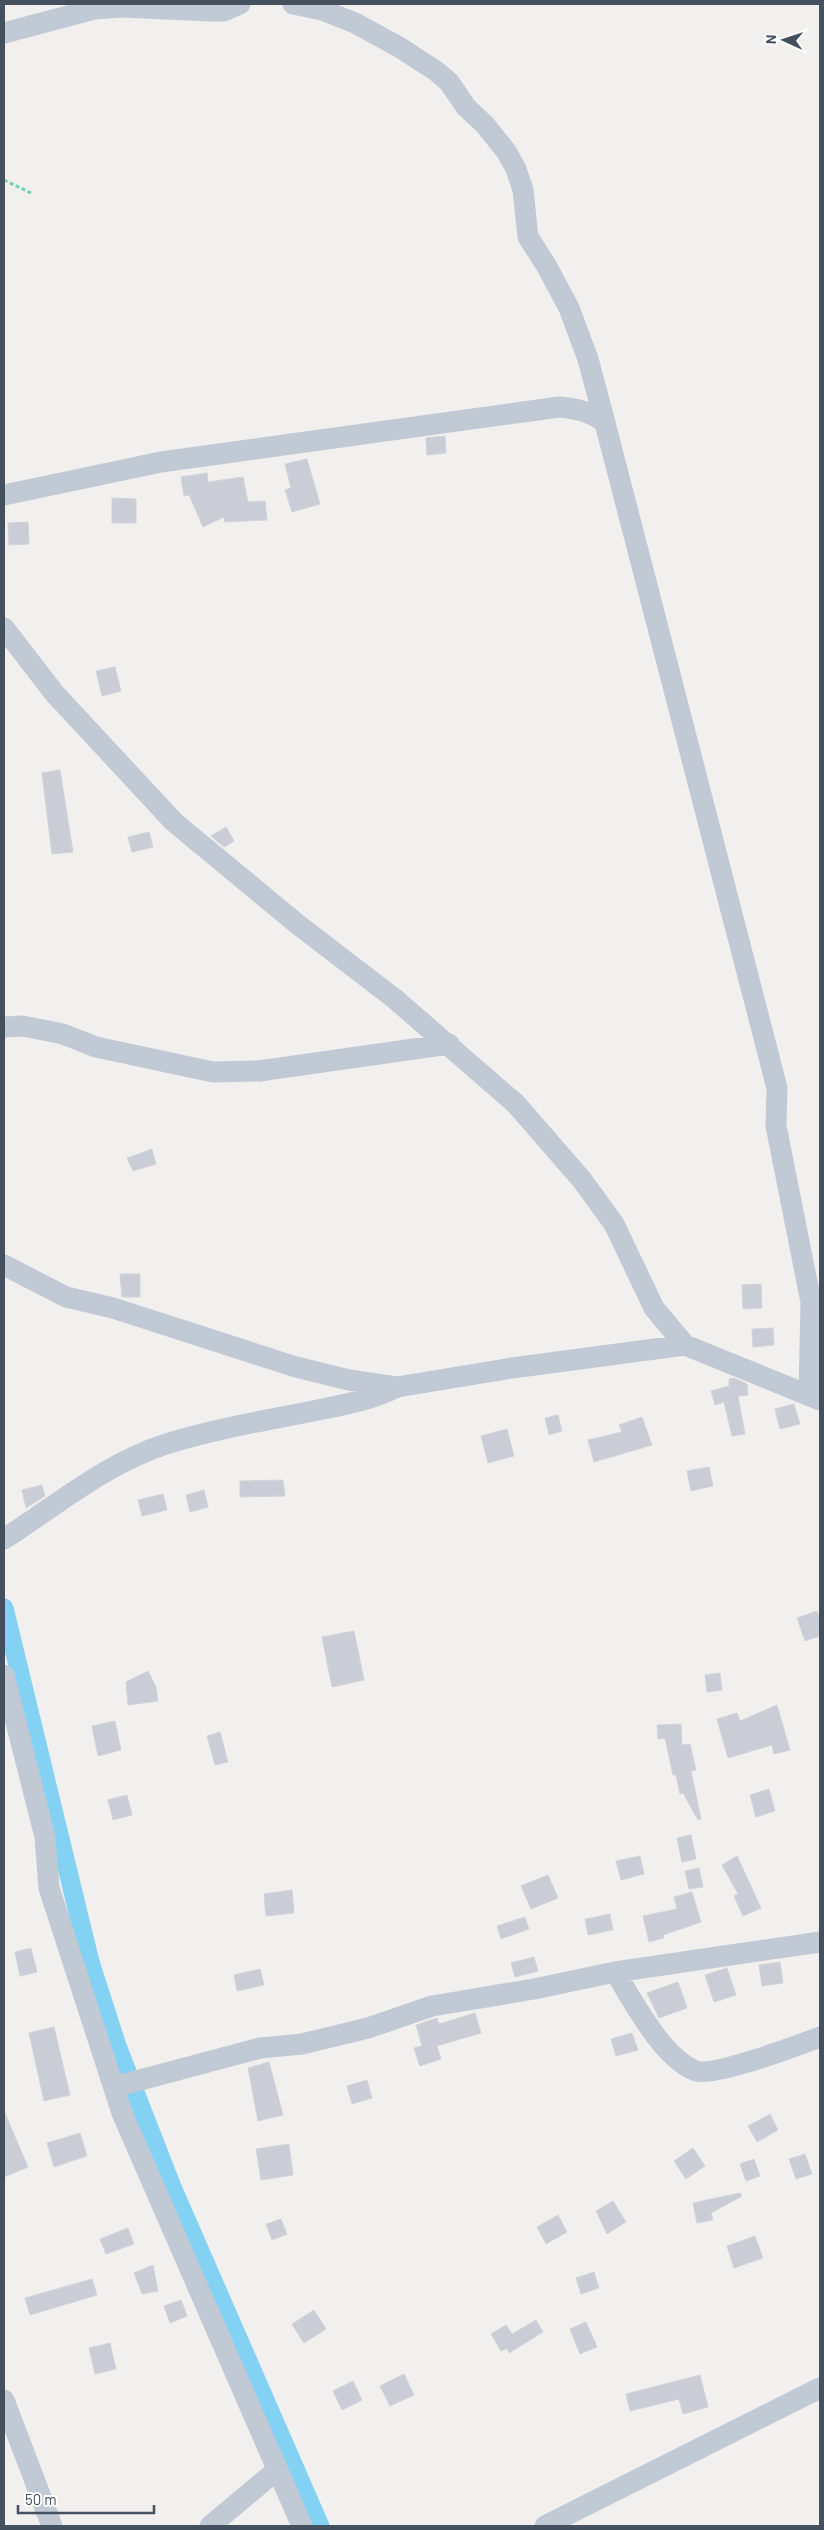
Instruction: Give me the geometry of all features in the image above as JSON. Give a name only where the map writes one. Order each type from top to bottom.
[{"type":"street","points":[[4,34],[94,8],[121,7],[224,11],[240,4]]},
{"type":"street","points":[[4,628],[55,694],[174,822],[244,882],[396,999],[516,1104],[582,1180],[614,1224],[654,1308],[685,1345],[815,1397],[812,1302],[776,1126],[777,1088],[588,359],[569,308],[546,265],[528,237],[523,190],[516,169],[506,151],[485,125],[466,107],[449,82],[436,71],[399,47],[355,23],[322,10],[293,4]]},
{"type":"street","points":[[4,495],[161,462],[558,407],[588,412],[605,423]]},
{"type":"street","points":[[4,1027],[23,1026],[55,1032],[96,1047],[213,1072],[259,1071],[449,1044]]},
{"type":"street","points":[[4,1265],[66,1297],[113,1308],[296,1367],[349,1380],[397,1387]]},
{"type":"street","points":[[4,1540],[46,1512],[91,1478],[118,1463],[166,1444],[257,1422],[374,1398],[397,1387],[521,1367],[685,1345]]},
{"type":"street","points":[[4,1675],[45,1837],[49,1888],[122,2113],[302,2526]]},
{"type":"street","points":[[114,2087],[260,2048],[302,2044],[368,2028],[432,2006],[534,1989],[615,1972],[820,1942]]},
{"type":"street","points":[[615,1972],[660,2041],[681,2062],[698,2072],[719,2070],[820,2037]]},
{"type":"street","points":[[545,2526],[820,2388]]},
{"type":"street","points":[[4,2400],[52,2526]]},
{"type":"street","points":[[210,2526],[277,2470]]},
{"type":"path","points":[[4,180],[31,192]]},
{"type":"building","points":[[445,436],[446,453],[427,455],[426,438]]},
{"type":"building","points":[[307,459],[320,504],[292,512],[285,490],[291,488],[285,464]]},
{"type":"building","points":[[207,473],[208,482],[243,477],[248,502],[265,501],[267,520],[225,522],[224,517],[203,527],[189,495],[184,496],[181,477]]},
{"type":"building","points":[[112,498],[136,499],[136,523],[112,523]]},
{"type":"building","points":[[28,522],[29,544],[9,545],[8,523]]},
{"type":"building","points":[[115,667],[121,691],[102,696],[96,671]]},
{"type":"building","points":[[60,770],[73,852],[52,854],[42,773]]},
{"type":"building","points":[[226,827],[234,841],[224,847],[211,836]]},
{"type":"building","points":[[149,832],[153,847],[132,852],[128,837]]},
{"type":"building","points":[[152,1149],[156,1164],[133,1171],[127,1158]]},
{"type":"building","points":[[120,1274],[140,1274],[140,1297],[122,1297]]},
{"type":"building","points":[[761,1284],[762,1308],[743,1309],[742,1285]]},
{"type":"building","points":[[773,1328],[774,1345],[753,1347],[752,1329]]},
{"type":"building","points":[[734,1378],[747,1384],[748,1395],[738,1396],[745,1434],[732,1436],[724,1402],[715,1405],[711,1391],[729,1386],[729,1379]]},
{"type":"building","points":[[794,1404],[800,1424],[780,1429],[775,1409]]},
{"type":"building","points":[[558,1415],[562,1431],[549,1435],[545,1418]]},
{"type":"building","points":[[642,1417],[652,1445],[594,1462],[588,1440],[622,1432],[619,1425]]},
{"type":"building","points":[[507,1429],[514,1456],[488,1463],[481,1436]]},
{"type":"building","points":[[709,1467],[713,1486],[691,1491],[687,1471]]},
{"type":"building","points":[[283,1480],[285,1496],[240,1497],[240,1481]]},
{"type":"building","points":[[42,1485],[45,1496],[26,1508],[22,1490]]},
{"type":"building","points":[[204,1490],[208,1507],[190,1512],[186,1495]]},
{"type":"building","points":[[163,1494],[167,1510],[142,1516],[138,1500]]},
{"type":"building","points":[[817,1611],[820,1619],[820,1636],[805,1641],[797,1618]]},
{"type":"building","points":[[354,1631],[364,1680],[332,1687],[322,1637]]},
{"type":"building","points":[[148,1671],[156,1687],[158,1701],[128,1705],[126,1682]]},
{"type":"building","points":[[720,1673],[722,1690],[707,1692],[705,1675]]},
{"type":"building","points":[[777,1705],[790,1750],[774,1754],[772,1745],[728,1758],[717,1719],[737,1713],[740,1721]]},
{"type":"building","points":[[115,1721],[121,1750],[98,1756],[92,1726]]},
{"type":"building","points":[[681,1724],[682,1745],[690,1744],[696,1770],[691,1771],[701,1819],[698,1820],[683,1793],[680,1794],[676,1775],[673,1775],[665,1738],[658,1739],[657,1725]]},
{"type":"building","points":[[220,1732],[228,1762],[215,1765],[207,1736]]},
{"type":"building","points":[[769,1789],[775,1811],[756,1817],[750,1795]]},
{"type":"building","points":[[127,1795],[132,1815],[113,1820],[108,1800]]},
{"type":"building","points":[[691,1835],[696,1859],[682,1862],[677,1838]]},
{"type":"building","points":[[640,1856],[644,1874],[621,1880],[616,1861]]},
{"type":"building","points":[[737,1856],[761,1908],[743,1916],[734,1896],[738,1894],[722,1865]]},
{"type":"building","points":[[699,1868],[703,1887],[689,1889],[685,1871]]},
{"type":"building","points":[[548,1875],[558,1898],[531,1909],[521,1886]]},
{"type":"building","points":[[292,1890],[294,1913],[266,1916],[264,1894]]},
{"type":"building","points":[[692,1892],[701,1922],[663,1935],[664,1938],[649,1942],[643,1916],[677,1909],[674,1897]]},
{"type":"building","points":[[610,1914],[613,1930],[588,1935],[585,1919]]},
{"type":"building","points":[[525,1917],[529,1929],[501,1939],[497,1926]]},
{"type":"building","points":[[31,1948],[37,1972],[20,1976],[15,1952]]},
{"type":"building","points":[[534,1957],[538,1971],[515,1977],[511,1963]]},
{"type":"building","points":[[780,1962],[783,1983],[762,1986],[759,1965]]},
{"type":"building","points":[[727,1968],[736,1995],[714,2002],[705,1975]]},
{"type":"building","points":[[260,1969],[264,1985],[237,1991],[234,1975]]},
{"type":"building","points":[[678,1982],[687,2008],[659,2018],[647,1993]]},
{"type":"building","points":[[475,2013],[481,2033],[437,2046],[441,2059],[420,2066],[414,2048],[422,2046],[416,2025],[437,2018],[439,2024]]},
{"type":"building","points":[[54,2027],[70,2095],[44,2101],[29,2033]]},
{"type":"building","points":[[632,2033],[638,2050],[616,2056],[611,2039]]},
{"type":"building","points":[[269,2062],[283,2115],[258,2121],[248,2068]]},
{"type":"building","points":[[367,2080],[372,2098],[352,2104],[347,2086]]},
{"type":"building","points":[[4,2111],[28,2167],[4,2177]]},
{"type":"building","points":[[770,2114],[778,2130],[757,2142],[748,2126]]},
{"type":"building","points":[[80,2133],[87,2156],[54,2167],[47,2143]]},
{"type":"building","points":[[289,2144],[293,2175],[261,2180],[256,2149]]},
{"type":"building","points":[[693,2148],[705,2166],[686,2179],[674,2161]]},
{"type":"building","points":[[805,2154],[812,2174],[796,2179],[789,2159]]},
{"type":"building","points":[[754,2159],[760,2176],[746,2181],[740,2164]]},
{"type":"building","points":[[740,2193],[742,2196],[711,2213],[713,2220],[697,2223],[693,2203]]},
{"type":"building","points":[[613,2201],[626,2222],[607,2234],[596,2211]]},
{"type":"building","points":[[558,2215],[567,2232],[546,2244],[537,2227]]},
{"type":"building","points":[[281,2219],[287,2234],[272,2240],[266,2224]]},
{"type":"building","points":[[128,2228],[134,2244],[106,2254],[100,2239]]},
{"type":"building","points":[[755,2236],[763,2258],[734,2268],[727,2246]]},
{"type":"building","points":[[153,2265],[158,2291],[142,2294],[134,2273]]},
{"type":"building","points":[[594,2272],[599,2288],[581,2294],[576,2278]]},
{"type":"building","points":[[92,2279],[97,2295],[30,2315],[25,2298]]},
{"type":"building","points":[[181,2300],[187,2316],[170,2323],[164,2306]]},
{"type":"building","points":[[314,2310],[326,2329],[304,2343],[292,2324]]},
{"type":"building","points":[[536,2320],[543,2332],[509,2353],[507,2348],[501,2351],[491,2334],[506,2325],[512,2334]]},
{"type":"building","points":[[586,2322],[597,2347],[580,2354],[570,2329]]},
{"type":"building","points":[[110,2343],[116,2369],[95,2374],[89,2348]]},
{"type":"building","points":[[404,2374],[414,2395],[390,2406],[380,2386]]},
{"type":"building","points":[[700,2375],[708,2407],[683,2414],[679,2399],[630,2411],[626,2394]]},
{"type":"building","points":[[353,2381],[362,2400],[342,2410],[333,2391]]},
{"type":"waterway","points":[[4,1608],[90,1962],[117,2046],[172,2187],[320,2526]]}]
